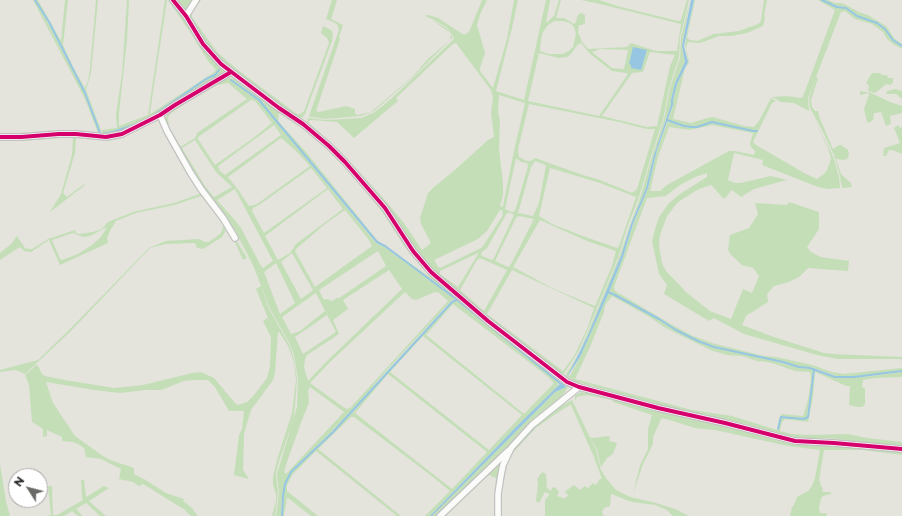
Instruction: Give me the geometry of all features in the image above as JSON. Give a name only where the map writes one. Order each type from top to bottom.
[{"type":"street","points":[[173,0],[186,16],[211,54],[231,72],[278,108],[303,124],[329,146],[371,191],[392,217],[405,240],[420,261],[444,284],[488,321],[568,382],[579,387],[684,415],[725,423],[794,441],[902,449]]},
{"type":"street","points":[[186,16],[196,0]]},
{"type":"street","points":[[0,137],[59,134],[114,136],[122,134],[160,115],[231,72]]},
{"type":"street","points":[[160,115],[167,131],[190,172],[236,238]]},
{"type":"street","points":[[440,516],[511,448],[532,425],[579,387]]},
{"type":"street","points":[[498,516],[498,494],[501,475],[503,465],[511,448]]},
{"type":"green space","points":[[33,0],[35,0],[48,23],[85,94],[100,133],[102,134],[113,133],[152,117],[206,80],[216,75],[219,71],[152,116],[112,132],[103,133],[99,128],[86,93],[36,0],[38,0],[61,41],[65,0],[68,0],[63,45],[85,88],[88,81],[90,68],[96,0],[98,0],[91,73],[86,90],[101,130],[117,128],[116,114],[122,74],[127,0],[129,0],[127,40],[119,113],[119,126],[148,115],[165,0],[167,0],[150,114],[216,70],[208,61],[168,0],[171,0],[204,48],[225,73],[159,114],[122,132],[104,135],[0,136],[0,134],[64,131],[98,133],[85,99]]},
{"type":"green space","points":[[177,0],[193,0],[185,10]]},
{"type":"green space","points":[[198,0],[201,0],[192,13],[192,17],[217,52],[238,70],[297,114],[304,111],[329,43],[327,38],[321,33],[323,26],[331,30],[333,34],[332,41],[303,117],[301,118],[295,115],[268,97],[221,60],[210,48],[190,16]]},
{"type":"green space","points":[[332,0],[337,0],[331,19],[343,25],[339,37],[340,39],[316,111],[319,112],[346,106],[355,109],[355,114],[357,115],[371,112],[411,78],[429,58],[450,40],[413,77],[374,111],[361,116],[325,119],[311,117],[309,116],[339,30],[337,24],[326,19]]},
{"type":"green space","points":[[482,0],[487,0],[477,25],[485,53],[480,71],[493,88],[507,39],[514,0],[518,0],[496,91],[524,100],[546,0],[550,0],[546,23],[554,16],[559,0],[561,0],[556,18],[564,18],[574,24],[579,14],[582,13],[585,15],[585,23],[579,25],[578,32],[582,42],[588,49],[627,47],[631,43],[656,51],[677,51],[681,24],[581,0],[599,0],[678,21],[681,20],[687,0],[689,0],[680,38],[679,57],[669,88],[663,120],[639,197],[627,228],[619,255],[592,320],[578,352],[563,375],[485,315],[434,271],[417,251],[389,209],[372,187],[336,149],[307,122],[308,118],[325,120],[361,118],[375,112],[392,98],[453,40],[454,37],[446,27],[425,16],[429,15],[438,18],[464,35],[469,32]],"holes":[[[554,21],[570,23],[574,27],[576,34],[573,47],[563,54],[549,54],[540,51],[543,32],[547,26]],[[456,43],[491,90],[493,98],[491,113],[494,137],[488,140],[428,193],[420,218],[421,224],[431,243],[422,250],[404,223],[385,200],[340,151],[309,123],[311,120],[337,122],[354,138],[398,101],[396,98],[453,44]],[[581,43],[589,53],[612,71],[628,74],[599,116],[528,101],[539,53],[559,58],[567,57],[577,45]],[[600,49],[628,50],[624,69],[612,68],[592,52]],[[650,52],[675,55],[670,66],[657,126],[647,127],[602,116],[632,73],[643,72]],[[499,95],[525,103],[502,207],[500,206],[503,195],[503,183],[499,149]],[[529,104],[647,129],[655,129],[637,189],[632,193],[600,180],[535,158],[531,161],[527,161],[519,157],[518,149]],[[516,158],[521,162],[527,163],[528,166],[514,212],[505,209]],[[535,161],[546,165],[539,203],[533,216],[518,213],[531,167]],[[550,168],[600,183],[636,197],[617,248],[552,224],[539,216]],[[500,210],[502,210],[503,215],[481,248],[440,268],[434,260],[478,239],[487,231]],[[507,213],[514,215],[494,258],[492,260],[481,255],[481,253],[487,248]],[[519,216],[534,219],[510,266],[508,267],[495,261],[516,218]],[[540,220],[587,241],[616,251],[612,266],[595,306],[554,289],[513,267]],[[478,253],[458,287],[440,274],[440,271]],[[480,258],[507,270],[484,311],[460,290],[477,260]],[[512,270],[594,308],[587,329],[574,356],[563,371],[487,314]]]},
{"type":"green space","points":[[690,0],[682,46],[685,62],[675,83],[671,105],[654,155],[646,188],[631,224],[621,256],[579,353],[620,255],[640,198],[664,120],[670,88],[680,58],[681,38]]},
{"type":"green space","points":[[694,0],[687,38],[690,40],[697,41],[714,34],[739,31],[758,24],[761,21],[764,0],[767,0],[763,26],[747,33],[731,36],[719,36],[700,43],[688,42],[686,48],[689,62],[686,68],[688,62],[685,44]]},
{"type":"green space","points":[[818,0],[837,7],[845,8],[856,16],[877,23],[885,29],[892,40],[902,47],[902,49],[887,39],[883,32],[872,24],[855,19],[845,11],[841,12],[808,98],[809,111],[794,103],[781,102],[772,97],[786,96],[802,98],[804,94],[835,10]]},
{"type":"green space","points":[[823,0],[842,3],[868,15],[886,26],[894,38],[902,45],[893,39],[883,26],[877,22],[857,15],[846,7],[837,6]]},
{"type":"green space","points":[[432,20],[446,28],[453,37],[450,40],[451,35],[449,32]]},
{"type":"green space","points":[[685,68],[673,119],[691,123],[713,117],[744,126],[754,127],[759,121],[771,98],[776,101],[772,103],[753,142],[817,179],[827,170],[831,159],[828,148],[816,122],[833,156],[839,177],[840,188],[828,189],[818,187],[762,165],[763,160],[734,153],[728,180],[735,183],[740,183],[771,176],[787,180],[754,189],[741,197],[732,190],[724,199],[711,185],[699,189],[678,202],[667,216],[660,235],[659,246],[662,263],[666,271],[687,293],[710,311],[731,319],[743,289],[752,293],[759,276],[753,268],[742,265],[731,255],[728,250],[730,235],[749,228],[758,214],[755,203],[787,205],[789,202],[819,212],[819,229],[807,247],[811,252],[821,257],[849,261],[848,271],[808,268],[799,277],[789,282],[774,286],[767,294],[768,302],[746,316],[742,325],[824,353],[902,357],[902,363],[901,359],[838,359],[817,355],[744,334],[714,318],[709,321],[664,294],[667,285],[659,274],[652,241],[659,217],[669,203],[680,194],[707,177],[707,173],[695,177],[680,185],[666,196],[647,198],[614,287],[615,291],[676,327],[693,336],[712,343],[764,356],[776,357],[812,365],[832,372],[844,374],[902,368],[902,371],[854,377],[836,376],[811,367],[799,367],[714,346],[677,330],[659,318],[609,291],[648,188],[657,150],[673,105],[677,84]],"holes":[[[712,125],[753,133],[750,143],[751,147],[755,151],[754,155],[729,151],[667,185],[660,191],[650,191],[658,157],[669,127],[690,130]]]},
{"type":"green space","points":[[872,73],[887,75],[888,78],[893,78],[893,83],[890,85],[886,84],[875,93],[868,91],[869,86],[866,83]]},
{"type":"green space","points":[[227,77],[232,78],[300,125],[327,147],[370,193],[417,261],[434,279],[504,337],[457,299],[385,246],[377,242],[259,100],[231,80],[259,101],[376,243],[385,247],[455,299],[451,301],[386,371],[354,409],[291,472],[285,484],[282,496],[281,516],[276,516],[279,493],[277,474],[297,407],[298,379],[294,355],[290,344],[270,309],[253,265],[234,229],[203,189],[178,148],[166,123],[166,118],[169,112],[179,104]],"holes":[[[228,83],[247,99],[197,133],[195,138],[182,146],[180,146],[169,127],[168,118],[170,114],[195,97],[217,85]],[[251,100],[255,101],[272,123],[215,165],[198,137]],[[279,113],[320,142],[347,169],[383,213],[405,247],[431,278],[377,240],[306,152],[278,121]],[[274,125],[281,135],[225,175],[220,171],[218,166]],[[281,138],[310,166],[257,204],[249,206],[228,177]],[[195,140],[216,172],[232,187],[214,197],[205,186],[182,148]],[[311,168],[327,188],[264,233],[252,211],[253,208]],[[235,189],[273,261],[263,268],[261,266],[241,228],[217,200]],[[328,189],[343,209],[296,244],[290,253],[278,260],[265,236]],[[345,210],[369,240],[372,246],[315,287],[295,251],[325,224]],[[378,251],[386,266],[339,298],[332,301],[327,299],[324,300],[319,290]],[[292,253],[313,290],[301,299],[281,262]],[[276,263],[295,303],[280,314],[264,272]],[[389,270],[402,289],[308,381],[304,367],[305,359],[307,355],[339,334],[333,320],[348,309],[343,300]],[[405,292],[412,299],[416,300],[435,292],[439,293],[448,301],[350,408],[346,409],[310,383],[329,363]],[[316,293],[325,311],[300,331],[291,334],[282,317]],[[327,315],[336,332],[303,354],[295,337]],[[310,387],[344,412],[286,474],[284,472],[309,403],[308,391]]]},
{"type":"green space","points":[[816,77],[818,78],[811,100],[812,107],[815,111],[818,111],[833,149],[841,145],[848,150],[849,155],[847,159],[836,159],[841,174],[851,183],[852,187],[842,188],[834,155],[810,108],[809,98]]},
{"type":"green space","points":[[895,89],[902,91],[902,99],[896,94],[886,94],[887,91]]},
{"type":"green space","points":[[860,91],[871,93],[902,106],[902,113],[890,116],[891,124],[886,126],[881,112],[874,113],[873,120],[869,123],[867,122],[864,109],[869,95],[868,93],[861,95]]},
{"type":"green space","points":[[898,125],[900,128],[902,127],[902,154],[889,150],[886,156],[883,156],[884,148],[900,143],[894,128]]},
{"type":"green space","points":[[76,135],[75,153],[63,193],[67,197],[84,184],[85,185],[50,212],[61,194],[72,155],[73,137],[22,141],[0,141],[0,139]]},
{"type":"green space","points":[[202,193],[221,221],[201,196],[174,205],[136,213],[116,221],[107,238],[108,243],[60,265],[49,240],[31,252],[24,251],[20,247],[0,260],[0,253],[11,244],[17,236],[25,248],[32,249],[48,239],[75,230],[76,233],[79,234],[93,232],[102,229],[108,222],[133,212],[174,203]],"holes":[[[107,227],[101,237],[78,254],[62,260],[60,259],[52,240],[73,233],[83,237],[90,236]]]},
{"type":"green space","points":[[224,224],[225,232],[222,237],[203,249],[197,248],[195,243],[166,244],[150,248],[71,331],[25,374],[16,370],[0,372],[0,370],[38,360],[149,248],[166,241],[199,239],[209,242],[221,233]]},
{"type":"green space","points":[[233,238],[235,238],[247,258],[243,260]]},
{"type":"green space","points":[[261,286],[269,309],[289,344],[293,355],[297,379],[293,421],[276,474],[278,493],[275,516],[272,516],[276,501],[273,477],[292,413],[296,380],[292,356],[287,344],[279,332],[273,380],[251,410],[244,434],[243,470],[249,479],[234,475],[239,435],[242,429],[244,411],[229,411],[215,387],[208,380],[184,381],[161,390],[120,393],[46,382],[53,403],[75,436],[110,460],[134,468],[134,474],[166,493],[184,499],[183,501],[192,508],[198,516],[191,516],[185,510],[143,484],[139,486],[133,482],[119,479],[121,469],[101,459],[86,457],[84,448],[78,444],[62,441],[62,437],[47,430],[47,436],[43,437],[43,429],[32,422],[29,385],[25,375],[37,364],[42,374],[45,376],[114,388],[143,385],[201,372],[214,378],[238,405],[247,402],[267,378],[270,366],[271,337],[263,321],[268,318],[256,289]]},
{"type":"green space","points":[[608,292],[698,341],[714,347],[799,368],[813,369],[807,417],[781,416],[778,430],[782,417],[804,419],[808,417],[814,369],[831,376],[842,378],[902,372],[902,377],[863,380],[862,387],[865,388],[865,404],[862,407],[857,407],[849,405],[850,386],[846,386],[815,372],[813,397],[808,422],[785,419],[782,422],[780,431],[792,434],[807,435],[848,434],[902,442],[902,445],[876,444],[829,438],[787,436],[737,422],[682,411],[577,382],[565,376],[579,353],[568,375],[570,376],[580,357]],"holes":[[[612,296],[648,316],[664,327],[713,351],[727,355],[742,356],[760,362],[772,363],[795,371],[810,372],[811,380],[808,400],[803,416],[782,414],[779,418],[777,430],[732,416],[692,410],[575,379],[590,347],[604,312],[605,305]]]},
{"type":"green space","points":[[456,300],[555,379],[559,383],[557,387],[430,516],[425,516],[450,491],[354,417],[351,417],[318,449],[401,516],[397,516],[316,451],[293,474],[287,485],[287,491],[318,516],[311,516],[287,498],[284,516],[282,516],[284,490],[292,472],[355,410],[387,371],[452,302]],"holes":[[[453,304],[547,376],[554,383],[524,414],[426,335]],[[423,336],[522,415],[489,450],[390,372]],[[388,374],[487,452],[452,489],[355,413]]]},
{"type":"green space","points":[[530,357],[564,382],[568,387],[563,395],[530,422],[509,446],[436,516],[432,516],[555,392],[564,388],[565,385]]},
{"type":"green space","points":[[581,392],[606,396],[673,415],[733,428],[783,442],[801,445],[902,451],[902,455],[862,450],[824,450],[819,480],[820,485],[823,488],[822,491],[831,492],[831,494],[821,498],[819,508],[820,513],[826,513],[827,516],[790,516],[792,507],[797,497],[808,491],[812,486],[820,450],[788,446],[715,430],[695,428],[663,418],[661,419],[653,437],[653,444],[643,464],[633,494],[640,465],[648,449],[648,429],[652,415],[613,402],[612,400],[587,395],[577,397],[575,401],[575,396]]},
{"type":"green space","points":[[572,400],[596,450],[601,470],[616,490],[630,497],[675,509],[689,516],[673,516],[667,510],[655,505],[632,502],[611,494],[610,506],[604,508],[602,512],[604,516],[545,516],[545,500],[550,494],[545,492],[539,503],[536,501],[538,484],[537,479],[542,472],[546,474],[547,488],[551,491],[552,488],[555,487],[559,492],[557,496],[563,498],[566,498],[568,495],[565,492],[574,485],[580,490],[585,486],[588,488],[593,483],[596,485],[600,479],[602,479],[571,405],[536,428],[508,458],[513,449],[526,433],[553,411]]},
{"type":"green space","points":[[590,437],[594,438],[610,437],[609,441],[617,443],[613,454],[607,458],[601,467],[597,450]]},
{"type":"green space","points":[[500,461],[502,463],[496,516],[494,516],[496,478],[489,475],[475,486],[446,516],[442,516]]},
{"type":"green space","points":[[0,464],[6,501],[10,516],[0,516]]},
{"type":"green space","points":[[81,480],[84,480],[86,497],[104,486],[109,488],[89,501],[106,516],[100,516],[86,503],[76,509],[83,516],[78,516],[72,511],[64,516],[46,516],[51,515],[48,486],[52,486],[53,515],[57,515],[83,500]]},
{"type":"water","points":[[691,0],[694,0],[684,46],[688,62],[677,84],[673,105],[657,150],[648,188],[633,224],[623,257],[609,292],[580,357],[568,376],[588,335],[621,256],[631,224],[646,188],[654,155],[671,105],[675,83],[685,62],[682,46]]},
{"type":"water","points":[[633,47],[647,50],[641,70],[631,68],[631,65],[629,64]]},
{"type":"water","points":[[562,382],[566,387],[555,392],[432,516],[430,516],[516,427]]},
{"type":"waterway","points":[[35,0],[49,22],[85,93],[100,133],[113,132],[139,123]]},
{"type":"waterway","points":[[822,0],[837,7],[846,8],[857,16],[877,23],[885,29],[893,40],[902,46]]},
{"type":"waterway","points":[[154,115],[206,79],[215,75],[219,70]]},
{"type":"waterway","points":[[231,80],[259,100],[377,242],[385,246],[456,299],[560,383]]},
{"type":"waterway","points":[[667,120],[692,127],[697,127],[712,122],[757,131]]},
{"type":"waterway","points":[[608,292],[659,319],[676,330],[714,347],[783,362],[799,367],[810,368],[835,377],[854,377],[902,371]]},
{"type":"waterway","points":[[282,516],[285,484],[291,472],[333,432],[452,302],[456,300]]},
{"type":"waterway","points":[[778,429],[781,417],[804,419],[808,417],[814,369]]},
{"type":"cycle path","points":[[173,0],[186,16],[203,44],[221,64],[279,108],[303,124],[345,162],[385,208],[413,251],[431,272],[488,321],[567,382],[579,387],[658,408],[795,441],[902,449]]},
{"type":"cycle path","points":[[0,137],[59,134],[106,137],[122,134],[160,115],[231,72]]}]
